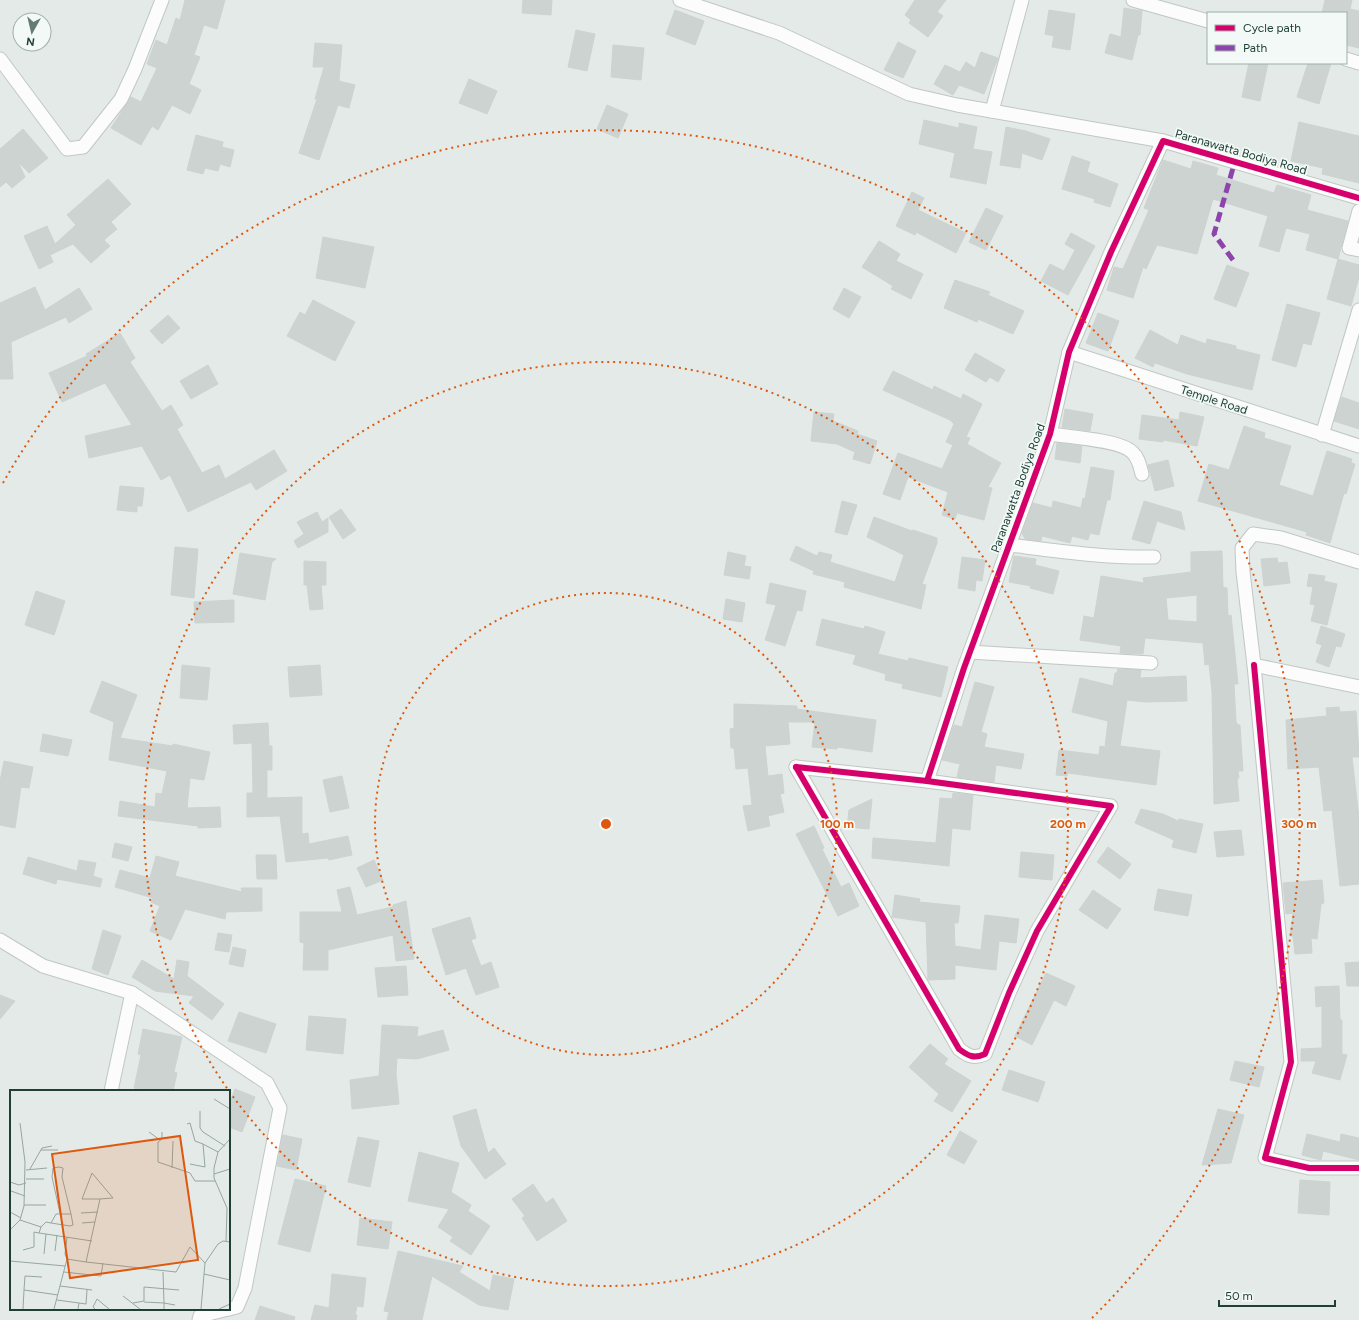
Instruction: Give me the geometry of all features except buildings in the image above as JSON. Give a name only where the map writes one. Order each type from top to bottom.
[{"type":"street","points":[[0,59],[67,149],[83,147],[121,99],[162,0]]},
{"type":"street","points":[[680,0],[779,33],[908,94],[992,111],[1163,140]]},
{"type":"street","points":[[992,111],[1022,0]]},
{"type":"street","points":[[1133,0],[1207,21]]},
{"type":"street","points":[[1347,59],[1359,63]]},
{"type":"street","name":"Paranawatta Bodiya Road","points":[[927,781],[970,652],[1050,434],[1069,352],[1111,252],[1163,140],[1359,198]]},
{"type":"street","points":[[1359,211],[1349,248],[1359,250]]},
{"type":"street","points":[[1322,435],[1359,310]]},
{"type":"street","name":"Temple Road","points":[[1069,352],[1359,446]]},
{"type":"street","points":[[1050,434],[1120,445],[1132,452],[1139,461],[1142,474]]},
{"type":"street","points":[[1359,562],[1281,538],[1253,534],[1242,548],[1243,572],[1254,665],[1291,1062],[1265,1158],[1309,1168],[1359,1168]]},
{"type":"street","points":[[1010,545],[1086,555],[1154,557]]},
{"type":"street","points":[[970,652],[1151,663]]},
{"type":"street","points":[[1254,665],[1359,687]]},
{"type":"street","points":[[796,767],[927,781],[1111,806],[1036,931],[985,1054],[978,1057],[968,1056],[959,1049],[796,767]]},
{"type":"street","points":[[0,940],[43,966],[132,993],[267,1083],[280,1108],[245,1288],[237,1307],[227,1312],[200,1316],[199,1320]]},
{"type":"street","points":[[111,1090],[132,993]]},
{"type":"marked path","points":[[1233,260],[1214,234],[1235,161]]},
{"type":"cycle path","points":[[796,767],[927,781],[964,668],[1050,434],[1069,352],[1111,252],[1163,141],[1359,198]]},
{"type":"cycle path","points":[[1254,665],[1291,1062],[1265,1158],[1309,1168],[1359,1168]]},
{"type":"cycle path","points":[[796,767],[959,1049],[968,1055],[978,1056],[985,1054],[1009,993],[1037,931],[1111,806],[927,781]]}]
